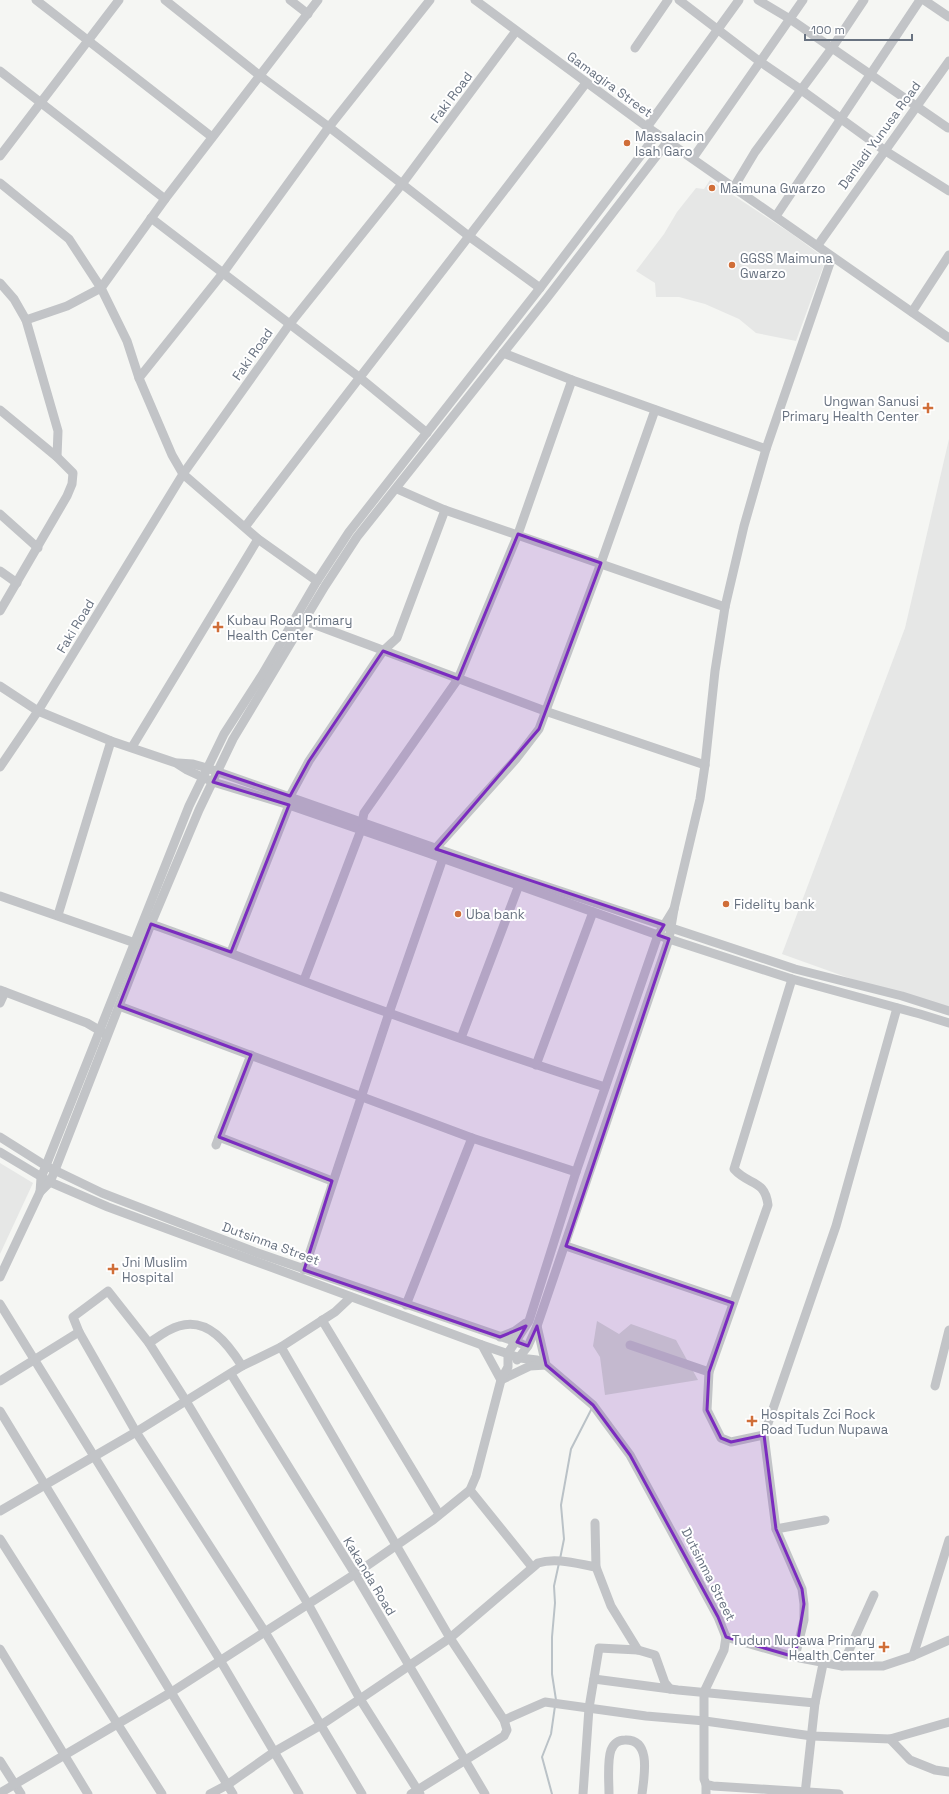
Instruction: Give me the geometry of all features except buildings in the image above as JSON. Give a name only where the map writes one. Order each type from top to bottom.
[{"type":"street","points":[[36,0],[90,40],[212,137]]},
{"type":"street","points":[[0,156],[90,40],[119,0]]},
{"type":"street","points":[[165,0],[259,75],[329,127],[470,237],[540,288]]},
{"type":"street","points":[[290,0],[308,14]]},
{"type":"street","points":[[26,320],[67,306],[101,288],[165,199],[318,0]]},
{"type":"street","points":[[140,378],[223,273],[329,127],[430,0]]},
{"type":"street","name":"Gamagira Street","points":[[475,0],[668,142],[818,245],[832,257],[949,338]]},
{"type":"street","points":[[635,48],[668,0]]},
{"type":"street","points":[[679,0],[759,61],[884,150],[949,191]]},
{"type":"street","points":[[647,127],[739,0]]},
{"type":"street","points":[[758,0],[790,19],[948,128]]},
{"type":"street","points":[[693,158],[759,61],[803,0]]},
{"type":"street","points":[[734,187],[755,152],[800,89],[832,48],[864,0]]},
{"type":"street","points":[[776,216],[920,0]]},
{"type":"street","points":[[924,0],[949,17]]},
{"type":"street","name":"Faki Road","points":[[0,767],[38,712],[182,474],[289,325],[402,184],[516,31]]},
{"type":"street","name":"Danladi Yunusa Road","points":[[818,245],[884,150],[949,61]]},
{"type":"street","points":[[0,71],[165,199]]},
{"type":"street","points":[[245,527],[359,377],[470,237],[586,83]]},
{"type":"street","points":[[0,1277],[40,1192],[50,1182],[55,1170],[135,943],[202,778],[224,734],[262,675],[317,581],[349,532],[540,288],[657,134]]},
{"type":"street","points":[[40,1192],[41,1178],[46,1166],[104,1033],[119,1006],[151,924],[233,739],[325,586],[357,537],[397,489],[668,142]]},
{"type":"street","points":[[0,183],[69,239],[101,288],[127,341],[140,378],[172,455],[182,474],[258,539],[317,581]]},
{"type":"street","points":[[151,218],[359,377],[427,433]]},
{"type":"street","points":[[912,312],[949,254]]},
{"type":"street","points":[[508,1367],[508,1353],[517,1342],[529,1321],[576,1172],[658,935],[667,927],[674,909],[695,822],[705,765],[715,671],[725,606],[744,526],[766,449],[832,257]]},
{"type":"street","points":[[0,282],[14,299],[26,320],[58,431],[57,457]]},
{"type":"street","points":[[503,353],[572,380],[766,449]]},
{"type":"street","points":[[304,980],[361,826],[364,813],[458,679],[518,534],[572,380]]},
{"type":"street","points":[[456,396],[464,402]]},
{"type":"street","points":[[0,410],[57,457],[73,473],[72,484],[67,496],[0,611]]},
{"type":"street","points":[[436,848],[520,753],[539,729],[656,410]]},
{"type":"street","points":[[397,489],[445,510],[725,606]]},
{"type":"street","points":[[230,952],[290,801],[309,761],[383,651],[397,638],[445,510]]},
{"type":"street","points":[[0,514],[38,548]]},
{"type":"street","points":[[132,747],[258,539]]},
{"type":"street","points":[[0,571],[17,583]]},
{"type":"street","points":[[305,621],[546,711],[705,765]]},
{"type":"street","points":[[0,686],[38,712],[111,741],[176,763],[202,778],[290,801]]},
{"type":"street","points":[[58,915],[111,741]]},
{"type":"street","points":[[176,763],[193,764],[207,768],[290,801],[361,826],[443,858],[669,939],[792,979],[949,1023]]},
{"type":"street","points":[[361,826],[436,848],[521,878],[795,969],[902,996],[949,1011]]},
{"type":"street","points":[[304,1270],[332,1181],[443,858]]},
{"type":"street","points":[[461,1038],[519,885]]},
{"type":"street","points":[[0,896],[135,943]]},
{"type":"street","points":[[536,1065],[593,912]]},
{"type":"street","points":[[151,924],[230,952],[389,1013],[536,1065],[605,1087]]},
{"type":"street","points":[[0,1793],[170,1692],[355,1574],[397,1546],[470,1490],[476,1476],[501,1380],[508,1367],[520,1358],[528,1346],[537,1326],[566,1246],[586,1178],[669,939],[667,927]]},
{"type":"street","points":[[764,1435],[730,1442],[721,1438],[707,1410],[709,1372],[768,1205],[767,1193],[760,1186],[741,1176],[734,1169],[792,979]]},
{"type":"street","points":[[0,1003],[2,991],[87,1023],[104,1033]]},
{"type":"street","points":[[119,1006],[472,1138],[576,1172]]},
{"type":"street","points":[[795,1657],[804,1620],[802,1589],[776,1529],[764,1435],[836,1226],[897,1008]]},
{"type":"street","points":[[251,1055],[218,1141],[332,1181]]},
{"type":"street","name":"Dutsinma Street","points":[[0,1137],[46,1166],[102,1193],[304,1270],[528,1346]]},
{"type":"street","points":[[406,1305],[472,1138]]},
{"type":"street","name":"Dutsinma Street","points":[[0,1152],[41,1178],[108,1207],[482,1345],[520,1358],[537,1360],[546,1364],[593,1405],[630,1455],[718,1616],[726,1637],[724,1650],[704,1692],[704,1780],[706,1784],[706,1794]]},
{"type":"street","points":[[566,1246],[733,1303]]},
{"type":"street","points":[[282,1347],[450,1638],[504,1720],[507,1730],[504,1736],[416,1793],[360,1699],[308,1604],[186,1401],[149,1343],[108,1292],[73,1317],[79,1332],[136,1432],[265,1632],[362,1794]]},
{"type":"street","points":[[0,1511],[136,1432],[242,1366],[282,1347],[336,1312],[351,1296]]},
{"type":"street","points":[[0,1304],[220,1660],[299,1794]]},
{"type":"street","points":[[322,1320],[439,1514]]},
{"type":"street","points":[[500,1337],[529,1321]]},
{"type":"street","points":[[149,1343],[179,1326],[196,1324],[216,1333],[232,1349],[242,1366]]},
{"type":"street","points":[[501,1380],[530,1366],[546,1364],[537,1326]]},
{"type":"street","points":[[935,1386],[949,1330]]},
{"type":"street","points":[[0,1380],[79,1332]]},
{"type":"street","points":[[482,1345],[501,1380]]},
{"type":"street","points":[[630,1345],[709,1372]]},
{"type":"street","points":[[528,1346],[537,1360]]},
{"type":"street","name":"Kakanda Road","points":[[231,1374],[355,1574],[464,1761],[485,1794]]},
{"type":"street","points":[[0,1411],[233,1794]]},
{"type":"street","points":[[470,1490],[532,1567]]},
{"type":"street","points":[[776,1529],[825,1520]]},
{"type":"street","points":[[595,1523],[596,1567],[611,1606],[638,1650]]},
{"type":"street","points":[[0,1539],[162,1794]]},
{"type":"street","points":[[913,1656],[949,1540]]},
{"type":"street","points":[[210,1794],[227,1785],[274,1752],[321,1725],[450,1638],[532,1567],[546,1560],[596,1567]]},
{"type":"street","points":[[842,1666],[874,1595]]},
{"type":"street","points":[[726,1637],[795,1657],[823,1664],[842,1666],[883,1666],[913,1656],[949,1640]]},
{"type":"street","points":[[583,1794],[588,1708],[599,1648],[638,1650],[655,1655],[664,1683],[670,1689]]},
{"type":"street","points":[[0,1649],[88,1794]]},
{"type":"street","points":[[805,1792],[815,1703],[823,1664]]},
{"type":"street","points":[[594,1679],[670,1689],[815,1703]]},
{"type":"street","points":[[504,1720],[548,1702],[646,1716],[705,1721],[812,1736],[890,1739],[949,1722]]},
{"type":"street","points":[[890,1739],[910,1760],[935,1770],[949,1772]]},
{"type":"street","points":[[609,1794],[611,1752],[615,1744],[620,1740],[629,1740],[642,1748],[645,1757],[642,1794]]},
{"type":"street","points":[[0,1761],[21,1794]]},
{"type":"street","points":[[706,1784],[713,1786],[839,1794]]},
{"type":"highlighted area","points":[[518,534],[601,563],[539,729],[436,849],[664,925],[658,935],[669,939],[566,1246],[733,1303],[709,1372],[707,1410],[721,1438],[731,1442],[764,1435],[776,1529],[802,1589],[804,1604],[795,1657],[726,1637],[718,1617],[630,1455],[593,1405],[546,1365],[537,1326],[528,1346],[517,1342],[526,1326],[500,1337],[304,1270],[332,1181],[219,1137],[251,1055],[119,1006],[151,924],[231,952],[289,805],[213,782],[218,772],[290,796],[309,761],[383,651],[458,679]]},
{"type":"shaded area","name":"GGSS Maimuna Gwarzo","points":[[710,180],[792,234],[826,259],[796,341],[756,333],[739,319],[705,304],[679,297],[656,297],[655,283],[636,271],[664,234],[677,212],[696,188],[704,189]]},
{"type":"shaded area","points":[[949,439],[949,1014],[782,954],[905,628]]},
{"type":"shaded area","points":[[0,1163],[33,1183],[0,1254]]},
{"type":"shaded area","points":[[597,1321],[619,1334],[631,1324],[676,1340],[698,1380],[605,1395],[600,1357],[593,1346]]},
{"type":"waterway","points":[[560,1559],[564,1539],[561,1505],[571,1449],[592,1408]]},
{"type":"waterway","points":[[556,1700],[552,1674],[552,1637],[555,1603],[554,1586],[559,1563]]},
{"type":"waterway","points":[[552,1794],[542,1757],[551,1734],[555,1706]]},
{"type":"place","name":"Massalacin Isah Garo","points":[[627,143]]},
{"type":"place","name":"Maimuna Gwarzo","points":[[712,188]]},
{"type":"place","name":"GGSS Maimuna Gwarzo","points":[[732,265]]},
{"type":"place","name":"Ungwan Sanusi Primary Health Center","points":[[928,408]]},
{"type":"place","name":"Kubau Road Primary Health Center","points":[[218,627]]},
{"type":"place","name":"Fidelity bank","points":[[726,904]]},
{"type":"place","name":"Uba bank","points":[[458,914]]},
{"type":"place","name":"Jni Muslim Hospital","points":[[113,1269]]},
{"type":"place","name":"Hospitals Zci Rock Road Tudun Nupawa","points":[[752,1421]]},
{"type":"place","name":"Tudun Nupawa Primary Health Center","points":[[884,1647]]}]
